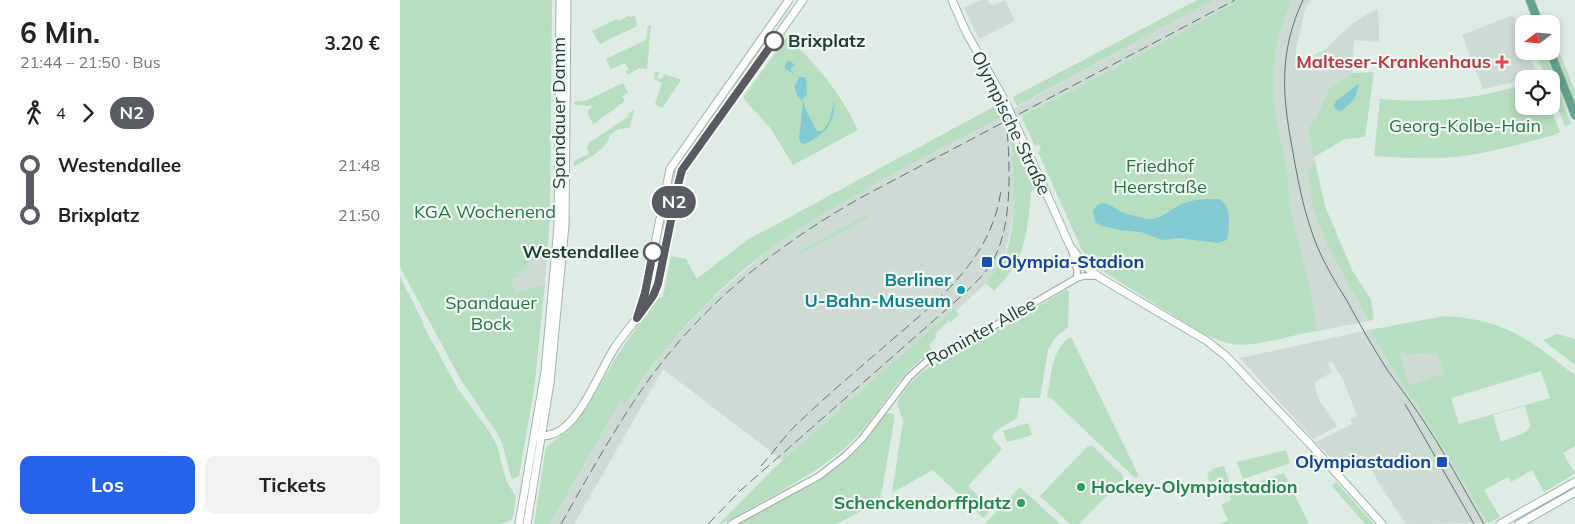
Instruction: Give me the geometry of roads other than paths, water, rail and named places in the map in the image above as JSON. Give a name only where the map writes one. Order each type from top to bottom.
[{"type":"main road","name":"Spandauer Damm","points":[[527,524],[545,371],[558,226],[560,0]]},
{"type":"main road","name":"Spandauer Damm","points":[[519,524],[552,369],[565,225],[567,0]]},
{"type":"main road","points":[[637,318],[645,293],[670,169],[789,0]]},
{"type":"main road","points":[[538,436],[555,434],[570,422],[615,348],[653,296],[658,284],[682,170],[803,0]]},
{"type":"main road","name":"Olympische Straße","points":[[952,0],[966,32],[1005,101],[1070,246],[1086,267],[1099,277],[1207,342],[1226,356],[1310,444],[1382,524]]},
{"type":"main road","points":[[1530,0],[1536,15]]},
{"type":"main road","points":[[1554,60],[1575,115]]},
{"type":"main road","points":[[1500,524],[1573,483],[1575,492],[1519,524]]},
{"type":"street","name":"Olympische Straße","points":[[1070,246],[1077,270],[1077,278]]},
{"type":"street","points":[[1077,278],[1099,277]]},
{"type":"street","name":"Rominter Allee","points":[[731,524],[823,473],[845,456],[862,438],[909,377],[919,367],[939,353],[993,327],[1077,278]]},
{"type":"water","points":[[788,61],[795,65],[790,69],[796,76],[785,68]]},
{"type":"water","points":[[796,76],[806,78],[807,94],[803,99],[805,108],[817,131],[822,131],[829,122],[834,102],[833,116],[827,128],[823,133],[805,144],[801,143],[799,138],[803,102],[797,95],[794,86],[799,78]]},
{"type":"water","points":[[1358,84],[1355,97],[1351,103],[1341,111],[1336,110],[1334,106],[1336,101]]},
{"type":"water","points":[[1219,199],[1226,207],[1229,223],[1227,240],[1217,243],[1178,238],[1162,240],[1141,232],[1102,226],[1095,222],[1093,211],[1096,206],[1103,203],[1122,212],[1146,219],[1153,219],[1188,202]]},
{"type":"tram line","points":[[1303,0],[1295,19],[1286,55],[1285,91],[1286,109],[1297,172],[1312,234],[1334,280],[1388,371],[1446,456],[1484,524]]},
{"type":"tram line","points":[[1405,404],[1474,524]]},
{"type":"railway","points":[[561,524],[626,413],[650,378],[696,323],[720,299],[773,254],[831,215],[862,197],[1235,0]]},
{"type":"railway","points":[[708,524],[741,490],[965,293],[988,268],[998,250],[1007,216],[1009,179],[1007,128]]},
{"type":"railway","points":[[761,466],[805,416],[917,318],[955,282],[972,261],[985,240],[995,216],[1001,190]]},
{"type":"place","name":"Brixplatz","points":[[774,41]]},
{"type":"place","name":"Malteser-Krankenhaus","points":[[1502,62]]},
{"type":"place","name":"Westendallee","points":[[653,252]]},
{"type":"place","name":"Olympia-Stadion","points":[[987,262]]},
{"type":"place","name":"Berliner U-Bahn-Museum","points":[[961,290]]},
{"type":"place","name":"Olympiastadion","points":[[1442,462]]},
{"type":"place","name":"Hockey-Olympiastadion","points":[[1081,487]]},
{"type":"place","name":"Schenckendorffplatz","points":[[1021,503]]},
{"type":"park label","name":"Georg-Kolbe-Hain","points":[[1465,126]]},
{"type":"park label","name":"Friedhof Heerstraße","points":[[1160,176]]},
{"type":"park label","name":"KGA Wochenend","points":[[485,212]]},
{"type":"park label","name":"Spandauer Bock","points":[[491,313]]}]
